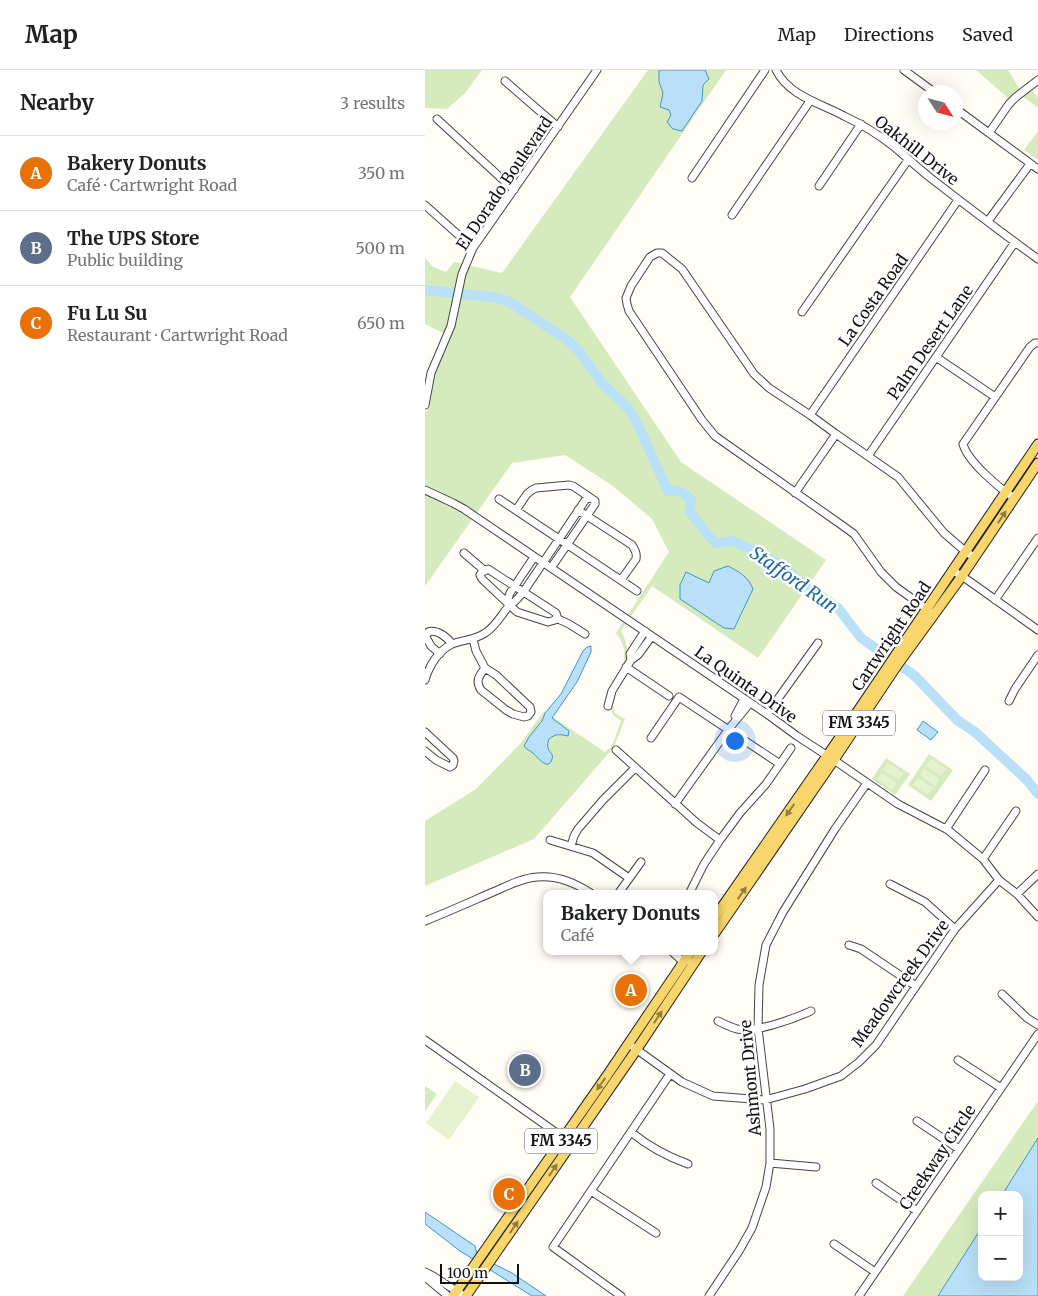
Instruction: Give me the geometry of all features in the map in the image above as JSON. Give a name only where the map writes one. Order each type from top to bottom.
[{"type":"main road","name":"Cartwright Road","points":[[718,928],[930,611],[953,571],[1038,444]]},
{"type":"main road","name":"Cartwright Road","points":[[930,611],[962,576],[1038,463]]},
{"type":"main road","name":"Cartwright Road","points":[[718,913],[831,758]]},
{"type":"main road","name":"FM 3345","points":[[460,1295],[473,1267],[567,1141],[633,1046],[687,957]]},
{"type":"main road","name":"FM 3345","points":[[460,1295],[483,1273],[567,1141]]},
{"type":"street","name":"El Dorado Boulevard","points":[[425,405],[428,372],[451,326],[462,274],[473,248],[597,70]]},
{"type":"street","points":[[692,178],[765,70]]},
{"type":"street","name":"Oakhill Drive","points":[[776,70],[778,75],[792,89],[810,101],[834,110],[861,124],[892,146],[958,200],[1038,259]]},
{"type":"street","points":[[904,70],[924,85]]},
{"type":"street","points":[[989,133],[1009,104],[1038,80]]},
{"type":"street","points":[[505,81],[557,127]]},
{"type":"street","points":[[732,215],[810,101]]},
{"type":"street","points":[[963,114],[1038,169]]},
{"type":"street","points":[[437,119],[514,190]]},
{"type":"street","points":[[819,186],[861,124]]},
{"type":"street","points":[[802,312],[908,160]]},
{"type":"street","points":[[987,221],[1031,164]]},
{"type":"street","name":"La Costa Road","points":[[810,415],[958,200]]},
{"type":"street","points":[[425,205],[473,248]]},
{"type":"street","name":"Palm Desert Lane","points":[[868,456],[1015,242]]},
{"type":"street","points":[[930,611],[896,587],[881,572],[854,534],[715,436],[701,420],[629,311],[626,298],[628,292],[651,257],[660,253],[682,269],[754,374],[769,388],[898,477],[944,533],[974,557]]},
{"type":"street","points":[[1014,498],[1005,492],[977,465],[965,451],[963,444],[1030,347],[1038,343]]},
{"type":"street","points":[[936,357],[995,397]]},
{"type":"street","points":[[795,493],[836,434]]},
{"type":"street","points":[[515,510],[527,494],[536,488],[573,486],[595,501],[595,504],[551,568]]},
{"type":"street","name":"La Quinta Drive","points":[[425,490],[453,503],[534,556],[899,804],[946,829],[983,858],[999,880],[1017,894],[1038,917]]},
{"type":"street","points":[[425,680],[434,661],[452,644],[483,635],[495,625],[509,605],[515,602],[524,591],[587,496]]},
{"type":"street","points":[[499,499],[637,591]]},
{"type":"street","points":[[578,510],[631,545],[635,550],[637,554],[636,559],[621,580]]},
{"type":"street","points":[[995,600],[1038,538]]},
{"type":"street","points":[[464,553],[485,571]]},
{"type":"street","points":[[509,605],[510,593],[534,556]]},
{"type":"street","points":[[555,619],[556,613],[492,570],[488,569],[481,576],[517,612],[548,622],[555,619],[569,624],[585,634]]},
{"type":"street","points":[[953,571],[1038,630]]},
{"type":"street","points":[[629,664],[630,654],[645,631]]},
{"type":"street","points":[[440,654],[428,643],[426,637],[428,632],[439,633],[452,644]]},
{"type":"street","points":[[608,706],[613,691],[629,664],[652,636]]},
{"type":"street","points":[[473,639],[476,651],[485,668],[496,675],[530,707],[531,712],[524,717],[513,714],[481,690],[477,679],[485,668]]},
{"type":"street","points":[[767,714],[818,643]]},
{"type":"street","points":[[1009,701],[1038,655]]},
{"type":"street","points":[[629,664],[669,696]]},
{"type":"street","points":[[651,738],[679,697],[780,764]]},
{"type":"street","points":[[675,804],[747,701]]},
{"type":"street","points":[[425,732],[455,761],[449,767],[443,765],[425,751]]},
{"type":"street","points":[[691,890],[704,864],[720,840],[740,813],[767,784],[791,748]]},
{"type":"street","points":[[616,750],[675,804],[720,840]]},
{"type":"street","points":[[571,846],[578,829],[603,800],[635,768]]},
{"type":"street","points":[[946,829],[985,770]]},
{"type":"street","name":"Ashmont Drive","points":[[709,1296],[752,1228],[766,1187],[769,1163],[769,1129],[758,1028],[759,985],[766,945],[783,912],[835,829],[867,783]]},
{"type":"street","points":[[983,858],[1016,811]]},
{"type":"street","points":[[550,840],[593,853],[629,878]]},
{"type":"street","points":[[621,890],[641,862]]},
{"type":"street","points":[[1017,894],[1038,874]]},
{"type":"street","points":[[425,922],[518,882],[537,877],[558,878],[578,885],[586,890]]},
{"type":"street","name":"Meadowcreek Drive","points":[[633,1046],[682,1082],[713,1096],[765,1100],[805,1089],[841,1076],[876,1045],[955,928],[999,880]]},
{"type":"street","points":[[890,884],[925,902],[955,928]]},
{"type":"street","points":[[849,945],[861,949],[916,986]]},
{"type":"street","points":[[676,955],[681,959],[687,957]]},
{"type":"street","points":[[1002,994],[1027,1018],[1038,1025]]},
{"type":"street","points":[[718,1021],[738,1029],[758,1028],[781,1022],[811,1010]]},
{"type":"street","name":"Creekway Circle","points":[[859,1296],[1038,1034]]},
{"type":"street","points":[[425,1040],[567,1141]]},
{"type":"street","points":[[958,1060],[1001,1088]]},
{"type":"street","points":[[621,1296],[553,1247],[670,1074]]},
{"type":"street","points":[[917,1121],[959,1150]]},
{"type":"street","points":[[631,1132],[649,1147],[688,1164]]},
{"type":"street","points":[[769,1163],[817,1167]]},
{"type":"street","points":[[876,1183],[917,1211]]},
{"type":"street","points":[[591,1191],[656,1233]]},
{"type":"street","points":[[834,1244],[875,1272]]},
{"type":"street","points":[[425,1272],[460,1295]]},
{"type":"street","points":[[425,1277],[448,1296]]},
{"type":"green space","points":[[425,70],[482,70],[465,93],[447,109],[425,108]]},
{"type":"green space","points":[[648,70],[726,70],[570,297],[681,462],[826,560],[758,658],[652,586],[621,631],[627,649],[627,657],[622,671],[609,695],[615,713],[625,719],[614,747],[534,839],[425,886],[425,821],[476,789],[521,743],[544,711],[605,752],[612,746],[621,721],[613,715],[606,695],[620,672],[624,657],[624,649],[616,633],[669,552],[652,519],[613,486],[565,455],[512,463],[425,586],[425,411],[427,412],[435,374],[451,337],[425,324],[425,258],[433,267],[446,272],[454,262],[502,273]]},
{"type":"green space","points":[[976,70],[1008,70],[1019,88],[1033,92],[1038,97],[1038,108],[1014,92],[1008,98]]},
{"type":"green space","points":[[1038,131],[1038,160],[1024,150]]},
{"type":"green space","points":[[929,754],[953,770],[931,801],[908,785]]},
{"type":"green space","points":[[886,758],[910,774],[895,795],[872,779]]},
{"type":"green space","points":[[931,759],[946,769],[941,776],[926,766]]},
{"type":"green space","points":[[888,763],[904,773],[899,780],[883,770]]},
{"type":"green space","points":[[924,768],[940,779],[935,786],[920,775]]},
{"type":"green space","points":[[882,773],[897,783],[892,790],[877,779]]},
{"type":"green space","points":[[918,778],[933,788],[928,795],[913,785]]},
{"type":"green space","points":[[455,1081],[479,1097],[449,1140],[426,1123]]},
{"type":"green space","points":[[425,1086],[437,1094],[425,1111]]},
{"type":"green space","points":[[1038,1101],[1038,1296],[903,1296]]},
{"type":"water","points":[[659,70],[705,70],[709,79],[703,85],[702,101],[682,131],[673,129],[667,122],[671,115],[669,110],[660,107],[663,93],[659,82]]},
{"type":"water","points":[[728,566],[746,578],[753,589],[734,629],[724,628],[680,599],[680,585],[686,572],[709,583],[714,571]]},
{"type":"water","points":[[591,646],[591,652],[577,682],[552,718],[569,731],[568,736],[557,735],[549,739],[548,747],[552,757],[550,763],[545,764],[524,746],[542,721],[545,713],[561,694],[583,651]]},
{"type":"water","points":[[923,721],[938,732],[931,740],[917,730]]},
{"type":"water","points":[[1038,1138],[1038,1296],[938,1296],[978,1233],[978,1281],[1023,1281],[1023,1191],[1005,1191]]},
{"type":"water","points":[[425,1212],[475,1246],[477,1254],[512,1273],[546,1296],[532,1296],[460,1251],[425,1224]]},
{"type":"waterway","name":"Stafford Run","points":[[425,290],[493,297],[510,302],[566,339],[579,351],[601,382],[628,408],[637,423],[668,491],[675,490],[681,492],[691,500],[690,512],[716,543],[732,541],[758,552],[785,568],[798,580],[838,608],[861,638],[914,675],[957,720],[975,732],[1027,780],[1038,794]]},
{"type":"place","name":"Bakery Donuts","points":[[631,990]]},
{"type":"place","name":"The UPS Store","points":[[525,1070]]},
{"type":"place","name":"Fu Lu Su","points":[[509,1194]]}]
